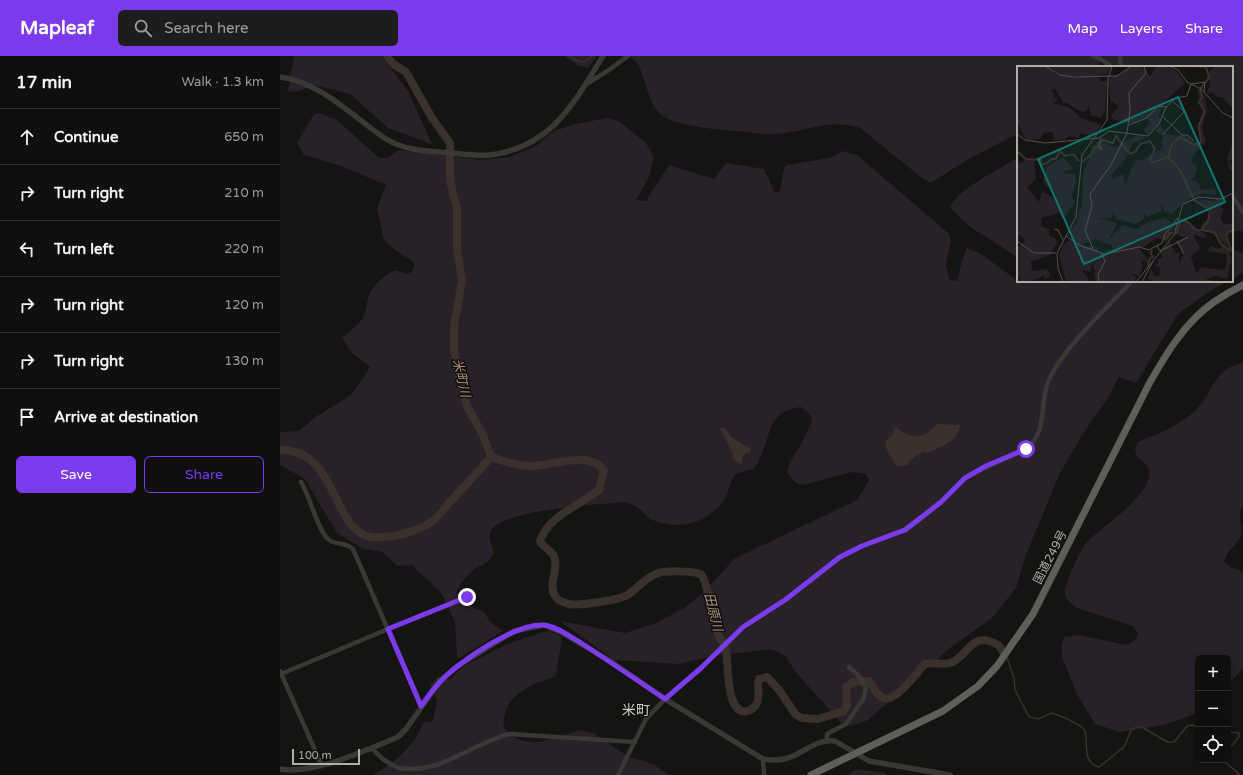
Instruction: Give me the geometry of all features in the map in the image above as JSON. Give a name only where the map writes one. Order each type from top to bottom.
[{"type":"highway","name":"国道249号","points":[[811,775],[943,711],[978,686],[997,666],[1033,614],[1149,384],[1169,349],[1190,324],[1213,303],[1243,285]]},
{"type":"street","points":[[280,78],[293,80],[324,93],[389,140],[416,150],[488,155],[525,146],[549,131],[566,114],[588,83],[603,56]]},
{"type":"street","points":[[588,83],[628,56]]},
{"type":"street","points":[[1093,56],[1099,58],[1111,66]]},
{"type":"street","points":[[1120,56],[1121,66]]},
{"type":"street","points":[[1233,197],[1243,212]]},
{"type":"street","points":[[618,775],[646,720],[665,699],[701,668],[743,627],[812,580],[840,557],[862,546],[905,530],[941,502],[965,478],[986,466],[1026,449],[1033,444],[1041,429],[1043,403],[1048,383],[1055,369],[1076,342],[1131,282]]},
{"type":"street","points":[[301,482],[308,494],[327,538],[348,545],[353,549],[421,706]]},
{"type":"street","points":[[322,766],[281,673],[467,597]]},
{"type":"street","points":[[280,769],[294,772],[322,766],[398,737],[406,729],[421,706],[440,682],[456,667],[476,653],[514,631],[544,625],[561,632],[610,662],[665,699],[763,759],[773,761],[787,760],[819,742],[835,741],[869,761],[950,775]]},
{"type":"street","points":[[827,741],[827,734],[846,724],[852,718],[864,698],[866,687],[859,676],[848,666]]},
{"type":"street","points":[[372,748],[379,757],[387,763],[404,770],[420,774],[443,768],[498,737],[510,734],[635,742]]},
{"type":"street","points":[[763,759],[764,775]]},
{"type":"shaded area","points":[[294,56],[381,56],[408,91],[432,144],[388,128],[350,94],[314,85],[299,91],[288,92]]},
{"type":"shaded area","points":[[564,56],[597,56],[588,68],[577,65]]},
{"type":"shaded area","points":[[626,56],[1243,56],[1243,231],[1233,231],[1233,66],[1116,66],[1101,59],[1098,66],[1017,66],[1017,135],[965,161],[931,183],[922,178],[860,128],[849,125],[838,124],[817,126],[785,133],[767,134],[703,128],[671,120],[657,111],[649,96],[638,64]]},
{"type":"shaded area","points":[[320,113],[338,121],[379,158],[387,158],[399,150],[481,160],[510,157],[536,146],[554,131],[575,124],[607,118],[619,121],[646,143],[654,157],[649,177],[636,200],[646,201],[669,165],[714,179],[726,163],[764,169],[775,193],[780,192],[784,168],[787,165],[829,158],[843,151],[857,155],[948,233],[951,240],[946,266],[950,280],[957,281],[963,257],[967,248],[981,254],[1017,280],[1017,282],[1226,282],[1210,291],[1178,314],[1136,383],[1119,377],[1106,401],[1082,435],[1059,475],[1026,555],[1016,588],[992,618],[951,647],[868,720],[850,726],[841,723],[794,670],[786,656],[771,649],[714,656],[678,664],[614,660],[560,621],[625,633],[656,623],[686,607],[708,588],[734,559],[857,500],[869,480],[866,474],[852,472],[803,485],[796,483],[787,473],[790,462],[812,421],[810,414],[801,407],[790,409],[782,413],[777,418],[773,424],[756,466],[751,470],[735,474],[724,500],[718,508],[702,519],[684,525],[665,524],[650,519],[637,507],[627,502],[552,509],[511,518],[497,525],[490,533],[490,541],[494,553],[488,561],[469,574],[456,592],[465,603],[485,613],[490,622],[503,631],[457,659],[455,622],[442,594],[412,565],[397,566],[383,552],[363,549],[337,533],[304,478],[280,465],[280,432],[299,431],[317,416],[352,394],[370,367],[351,352],[342,338],[360,322],[364,316],[369,295],[373,287],[383,277],[395,270],[407,274],[411,272],[415,266],[411,260],[395,250],[384,240],[377,209],[386,185],[341,166],[304,155],[297,143],[314,114]]},
{"type":"shaded area","points":[[1017,158],[1017,257],[973,229],[950,207],[962,192]]},
{"type":"shaded area","points":[[1233,249],[1243,253],[1243,273],[1233,278]]},
{"type":"shaded area","points":[[1243,363],[1243,506],[1240,514],[1240,538],[1225,557],[1224,561],[1229,566],[1243,572],[1243,668],[1231,682],[1231,655],[1195,655],[1195,714],[1164,725],[1120,732],[1095,724],[1077,694],[1062,657],[1064,637],[1079,635],[1126,645],[1135,640],[1138,634],[1133,626],[1077,608],[1067,599],[1065,590],[1073,567],[1088,541],[1135,500],[1143,490],[1148,480],[1149,471],[1144,462],[1136,455],[1135,448],[1138,442],[1169,428],[1191,415],[1203,402],[1220,375],[1233,366]]},
{"type":"shaded area","points":[[937,424],[960,425],[959,431],[948,443],[928,453],[923,452],[914,457],[907,465],[896,466],[887,450],[885,441],[892,436],[895,427],[907,434],[917,436],[927,433]]},
{"type":"shaded area","points":[[720,428],[725,428],[731,437],[751,449],[750,453],[744,454],[741,464],[732,458],[733,453],[730,450]]},
{"type":"shaded area","points":[[550,630],[562,637],[556,676],[537,683],[513,699],[507,707],[504,717],[504,728],[517,739],[529,742],[540,742],[581,730],[594,733],[627,756],[653,764],[669,775],[374,775],[398,758],[415,740],[424,722],[433,721],[437,700],[430,685],[438,676],[450,680],[462,667],[509,643]]},
{"type":"shaded area","points":[[857,769],[885,773],[885,775],[847,775]]},
{"type":"waterway","name":"米町川","points":[[387,56],[393,64],[406,72],[432,118],[450,143],[450,181],[457,208],[457,247],[462,280],[454,325],[454,350],[462,392],[467,406],[483,435],[491,457]]},
{"type":"waterway","points":[[570,56],[578,61],[585,62],[592,56]]},
{"type":"waterway","name":"米町川","points":[[280,450],[299,453],[313,462],[324,475],[348,520],[358,531],[371,537],[392,536],[408,532],[424,526],[434,520],[491,457]]},
{"type":"waterway","name":"田原川","points":[[491,457],[502,461],[528,466],[572,460],[591,461],[604,471],[599,490],[557,518],[544,532],[540,541],[543,546],[552,553],[555,559],[556,564],[552,588],[553,593],[558,600],[567,604],[590,603],[625,596],[648,578],[660,573],[678,571],[701,574],[705,582],[719,637],[726,648],[728,677],[732,698],[735,706],[741,711],[748,711],[755,707],[759,694],[759,679],[767,677],[779,690],[796,715],[802,718],[818,719],[844,711],[847,705],[846,687],[853,682],[869,681],[879,695],[888,699],[899,692],[925,664],[944,664],[955,661],[977,641],[983,640],[994,643],[999,646],[1003,652]]},
{"type":"waterway","name":"田原川","points":[[1007,658],[1014,678],[1015,690],[1029,717],[1038,719],[1052,713],[1076,723],[1085,731],[1087,752],[1090,761],[1099,767],[1124,747],[1131,731],[1136,727],[1142,727],[1167,742],[1174,742],[1187,726],[1195,726]]},
{"type":"waterway","name":"田原川","points":[[1231,732],[1239,733],[1239,737],[1231,746]]},
{"type":"waterway","name":"田原川","points":[[1226,763],[1240,775]]},
{"type":"district","name":"米町","points":[[636,710]]},
{"type":"route","points":[[467,597],[388,629],[421,706],[440,682],[456,667],[476,653],[514,631],[539,625],[549,626],[561,632],[610,662],[665,699],[701,668],[743,627],[785,600],[840,557],[862,546],[905,530],[941,502],[965,478],[986,466],[1026,449]]}]
